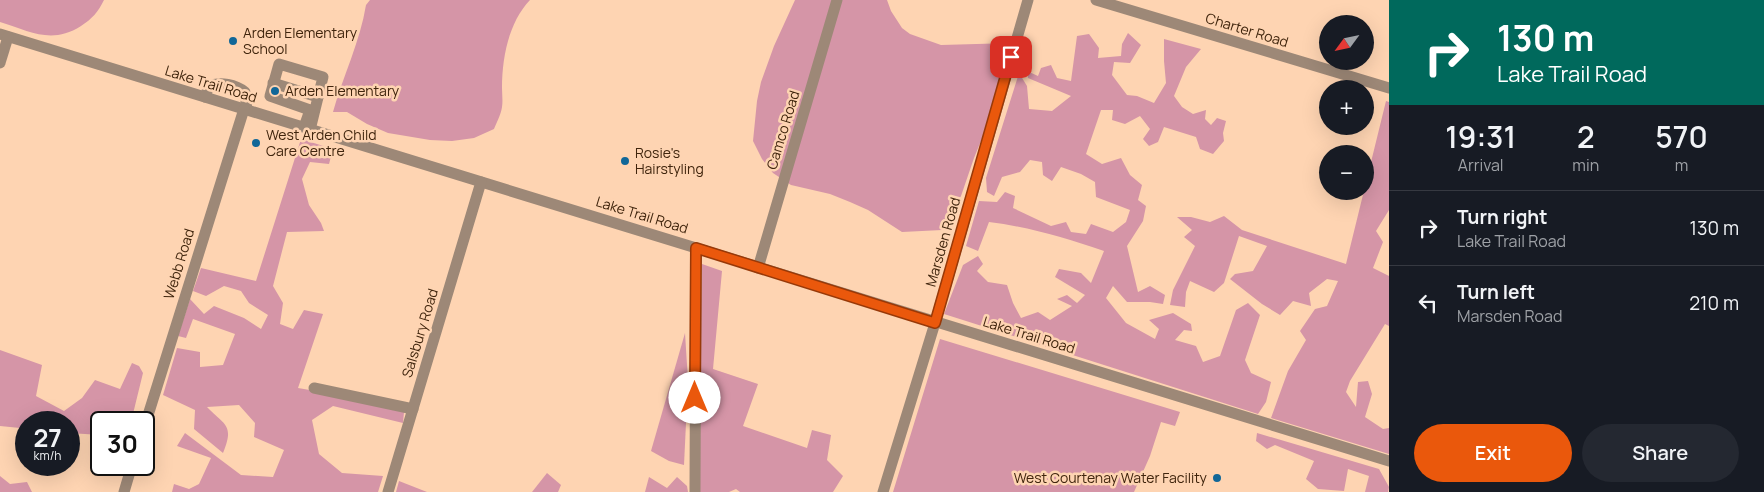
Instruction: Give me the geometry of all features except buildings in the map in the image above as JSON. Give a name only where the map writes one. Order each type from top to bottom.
[{"type":"street","name":"Camco Road","points":[[758,268],[837,0]]},
{"type":"street","name":"Marsden Road","points":[[883,492],[935,323],[1028,0]]},
{"type":"street","name":"Charter Road","points":[[1096,0],[1389,88]]},
{"type":"street","name":"Lake Trail Road","points":[[4,36],[1389,461]]},
{"type":"street","points":[[0,63],[4,36]]},
{"type":"street","points":[[279,64],[323,77],[307,128],[310,110],[270,96],[279,64]]},
{"type":"street","points":[[205,97],[209,86],[215,83],[237,86],[245,92],[245,110]]},
{"type":"street","points":[[274,83],[318,97]]},
{"type":"street","name":"Webb Road","points":[[149,411],[245,110]]},
{"type":"street","name":"Salsbury Road","points":[[388,492],[481,182]]},
{"type":"street","points":[[695,492],[696,248]]},
{"type":"street","points":[[314,388],[412,409]]},
{"type":"street","points":[[124,492],[129,476]]},
{"type":"shaded area","points":[[0,0],[104,0],[94,15],[81,26],[60,35],[50,35],[31,32],[0,22]]},
{"type":"shaded area","points":[[370,0],[530,0],[517,19],[508,41],[503,64],[502,107],[494,129],[474,138],[452,141],[430,140],[388,133],[367,124],[347,112],[333,112],[356,46],[366,5]]},
{"type":"shaded area","points":[[795,0],[887,0],[891,11],[902,28],[910,34],[941,45],[1012,43],[1021,46],[1019,55],[1008,75],[974,158],[961,196],[942,230],[902,232],[868,210],[850,202],[830,194],[791,185],[773,173],[762,159],[753,141],[757,101],[761,82],[774,46]]},
{"type":"shaded area","points":[[1128,33],[1141,45],[1130,63],[1114,62],[1112,75],[1127,95],[1137,96],[1154,103],[1166,83],[1164,39],[1201,49],[1186,67],[1174,96],[1182,107],[1193,114],[1206,110],[1205,119],[1211,125],[1217,118],[1226,121],[1223,133],[1224,141],[1213,154],[1200,149],[1196,137],[1164,127],[1158,142],[1149,146],[1143,139],[1150,129],[1140,116],[1125,124],[1112,120],[1113,110],[1101,110],[1086,154],[1102,164],[1121,158],[1130,175],[1142,185],[1138,200],[1146,206],[1143,221],[1127,246],[1138,292],[1150,286],[1165,295],[1163,304],[1127,302],[1113,286],[1106,298],[1126,323],[1155,339],[1159,329],[1149,320],[1173,313],[1191,324],[1192,331],[1184,330],[1175,340],[1196,346],[1203,362],[1220,356],[1236,310],[1248,303],[1260,315],[1245,360],[1251,373],[1271,382],[1266,402],[1258,414],[944,314],[963,265],[978,256],[983,264],[977,271],[988,282],[1007,285],[1013,303],[1021,318],[1038,312],[1050,320],[1072,306],[1057,299],[1067,295],[1077,303],[1085,295],[1055,277],[1059,269],[1081,273],[1091,283],[1104,251],[1047,233],[989,222],[978,251],[966,246],[979,201],[997,202],[1005,192],[1015,196],[1013,208],[1051,226],[1066,222],[1071,232],[1086,234],[1091,224],[1113,232],[1126,222],[1130,210],[1096,197],[1095,182],[1081,174],[1061,167],[1052,181],[1043,175],[1042,162],[1030,160],[1020,172],[1002,177],[994,196],[987,192],[986,178],[1019,73],[1027,86],[1029,109],[1052,111],[1071,96],[1028,78],[1027,71],[1038,76],[1041,68],[1051,65],[1057,78],[1071,81],[1077,36],[1089,34],[1099,48],[1098,58],[1121,56],[1122,44]]},
{"type":"shaded area","points":[[1386,101],[1389,102],[1389,210],[1376,231],[1383,242],[1373,268],[1389,276],[1389,326],[1385,324],[1350,381],[1346,392],[1356,407],[1358,382],[1368,381],[1372,394],[1365,417],[1383,429],[1389,428],[1389,454],[1271,418],[1288,371],[1306,340],[1300,331],[1315,309],[1327,306],[1338,281],[1327,279],[1309,293],[1311,306],[1293,301],[1280,315],[1262,304],[1230,279],[1235,274],[1253,271],[1267,246],[1239,236],[1224,283],[1214,292],[1190,281],[1186,292],[1185,307],[1170,305],[1173,290],[1195,246],[1184,237],[1192,230],[1177,217],[1191,217],[1210,222],[1224,216],[1242,230],[1346,264],[1362,200],[1374,200],[1374,150]]},
{"type":"shaded area","points":[[301,139],[333,149],[329,164],[310,162],[302,179],[309,205],[324,231],[287,232],[273,286],[283,303],[280,324],[293,329],[304,310],[323,314],[298,388],[339,395],[404,412],[403,423],[333,406],[312,420],[319,454],[342,473],[383,476],[378,492],[172,492],[174,484],[189,489],[199,484],[211,458],[177,446],[185,433],[241,475],[273,477],[284,450],[254,437],[255,423],[239,405],[207,407],[223,422],[228,430],[223,453],[194,429],[195,410],[163,395],[177,348],[200,352],[200,367],[223,365],[235,334],[193,319],[186,338],[178,336],[190,299],[204,314],[214,306],[244,318],[261,329],[268,315],[249,303],[241,291],[224,286],[206,296],[193,291],[201,268],[256,281]]},
{"type":"shaded area","points":[[702,264],[722,271],[713,369],[758,384],[743,426],[807,448],[812,430],[831,435],[827,460],[843,476],[833,492],[740,492],[736,489],[729,492],[696,492]]},
{"type":"shaded area","points":[[685,333],[688,381],[684,465],[669,461],[651,451]]},
{"type":"shaded area","points":[[940,339],[1180,412],[1175,426],[1161,422],[1150,456],[1134,492],[893,492]]},
{"type":"shaded area","points":[[0,350],[42,365],[36,396],[64,411],[15,411],[15,428],[0,426]]},
{"type":"shaded area","points":[[132,363],[139,366],[143,373],[134,411],[90,411],[90,434],[80,434],[80,411],[64,411],[82,398],[95,380],[120,389]]},
{"type":"shaded area","points":[[1257,433],[1379,469],[1389,487],[1388,492],[1365,492],[1369,476],[1348,469],[1344,491],[1318,489],[1306,479],[1314,461],[1275,445],[1267,449],[1256,441]]},
{"type":"shaded area","points":[[547,473],[561,485],[558,492],[532,492]]},
{"type":"shaded area","points":[[0,476],[10,484],[27,482],[32,492],[0,492]]},
{"type":"shaded area","points":[[649,477],[667,488],[677,477],[687,486],[688,492],[645,492]]},
{"type":"shaded area","points":[[399,481],[427,492],[396,492]]},
{"type":"place","name":"Arden Elementary School","points":[[233,41]]},
{"type":"place","name":"Arden Elementary","points":[[275,91]]},
{"type":"place","name":"West Arden Child Care Centre","points":[[256,143]]},
{"type":"place","name":"Rosie's Hairstyling","points":[[625,161]]},
{"type":"place","name":"West Courtenay Water Facility","points":[[1217,478]]},
{"type":"route","points":[[695,398],[696,248],[935,323],[1011,57]]}]
